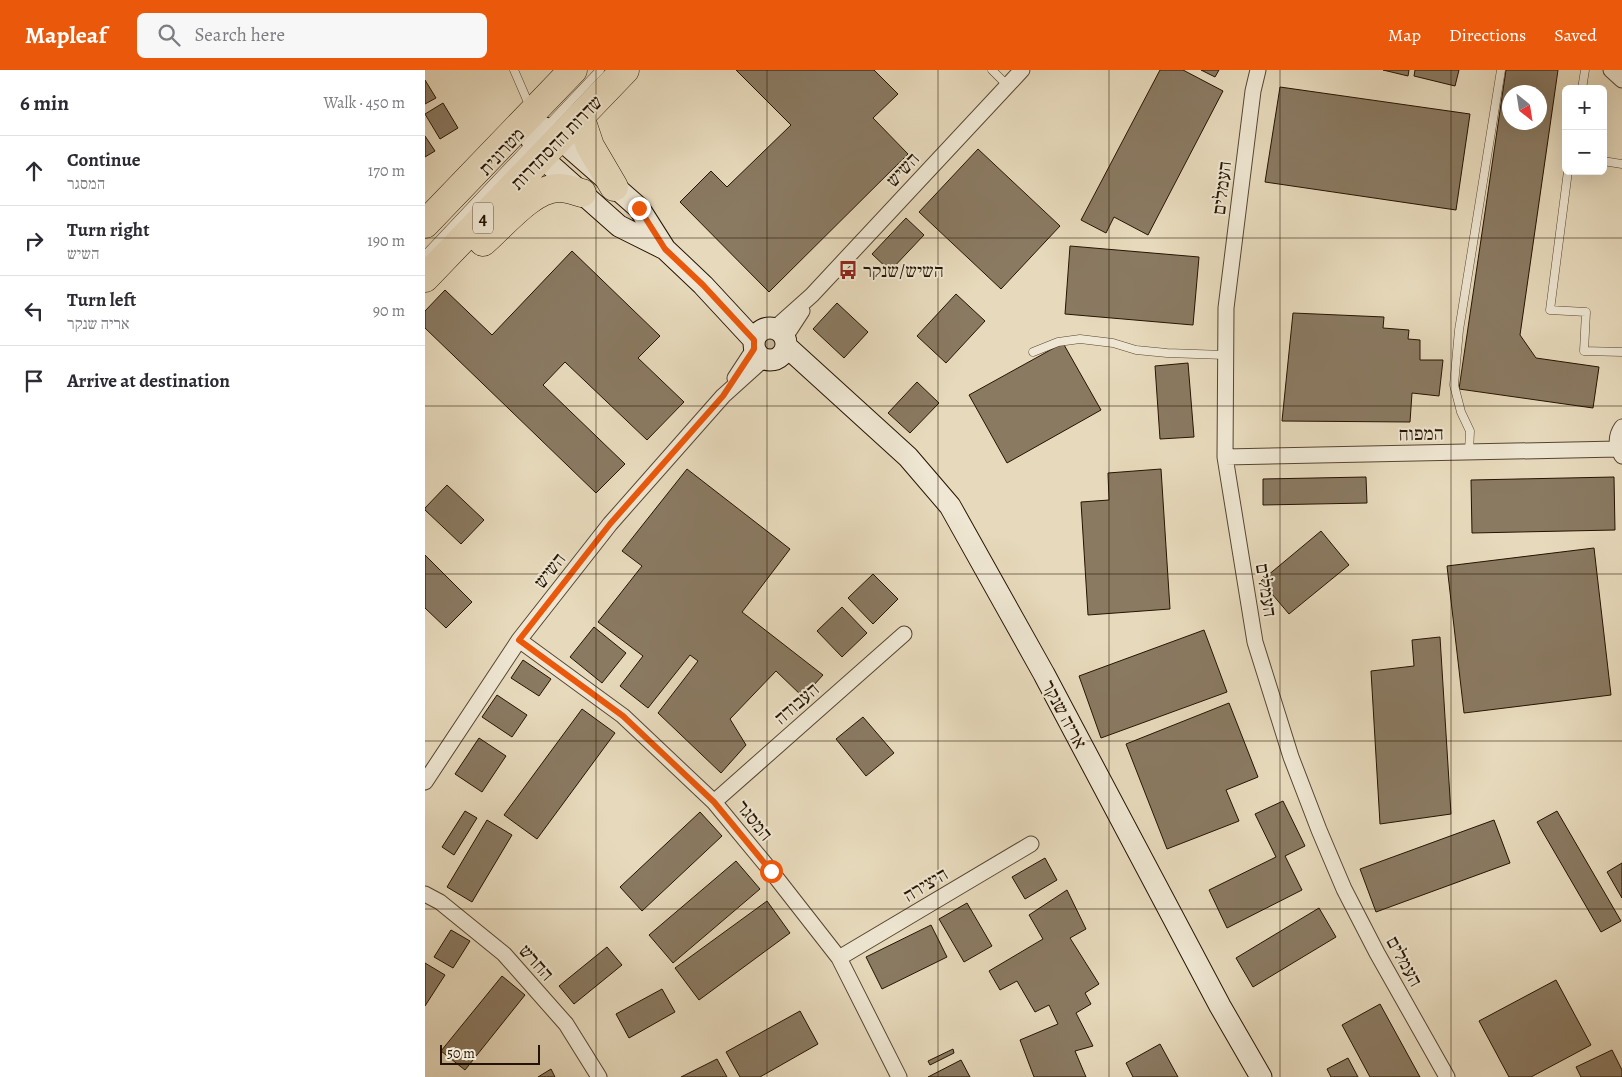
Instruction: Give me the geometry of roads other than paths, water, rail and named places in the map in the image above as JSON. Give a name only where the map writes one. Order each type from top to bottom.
[{"type":"highway","name":"שדרות ההסתדרות","points":[[426,269],[535,124],[573,70]]},
{"type":"highway","name":"שדרות ההסתדרות","points":[[425,224],[535,124],[580,116],[627,73]]},
{"type":"highway","points":[[580,116],[591,146],[614,187]]},
{"type":"highway","points":[[426,269],[474,249],[531,199],[543,192],[561,188],[582,193]]},
{"type":"street","name":"השיש","points":[[425,782],[519,640],[610,524],[812,295],[1022,70]]},
{"type":"street","name":"העמלים","points":[[1258,70],[1253,91],[1226,308],[1225,355],[1225,457],[1255,642],[1291,757],[1344,889],[1447,1077]]},
{"type":"street","points":[[1611,70],[1622,80]]},
{"type":"street","name":"אריה שנקר","points":[[535,124],[614,187],[631,218]]},
{"type":"street","name":"אריה שנקר","points":[[535,124],[582,193],[631,218],[703,285],[770,343],[827,383],[909,457],[951,506],[1049,682],[1220,1006],[1261,1077]]},
{"type":"street","points":[[1620,453],[1617,435],[1622,427]]},
{"type":"street","name":"המפוח","points":[[1225,457],[1469,452],[1620,453]]},
{"type":"street","name":"העבודה","points":[[714,802],[904,634]]},
{"type":"street","name":"המסגר","points":[[519,640],[623,716],[714,802],[839,958],[899,1077]]},
{"type":"street","name":"היצירה","points":[[839,958],[1031,844]]},
{"type":"street","name":"החרש","points":[[425,894],[440,902],[504,954],[566,1024],[599,1077]]},
{"type":"lane","points":[[514,70],[535,124]]},
{"type":"lane","name":"מטרונית","points":[[535,124],[600,70]]},
{"type":"lane","points":[[992,70],[1007,85]]},
{"type":"lane","points":[[1469,452],[1470,431],[1461,412],[1454,385],[1459,330],[1501,70]]},
{"type":"lane","points":[[1582,85],[1585,70]]},
{"type":"lane","points":[[1607,162],[1622,164]]},
{"type":"lane","points":[[1568,175],[1550,310],[1586,312],[1584,351],[1622,352]]},
{"type":"lane","points":[[1033,352],[1058,342],[1080,340],[1113,344],[1136,350],[1225,355]]},
{"type":"place","name":"השיש/שנקר","points":[[848,270]]}]
